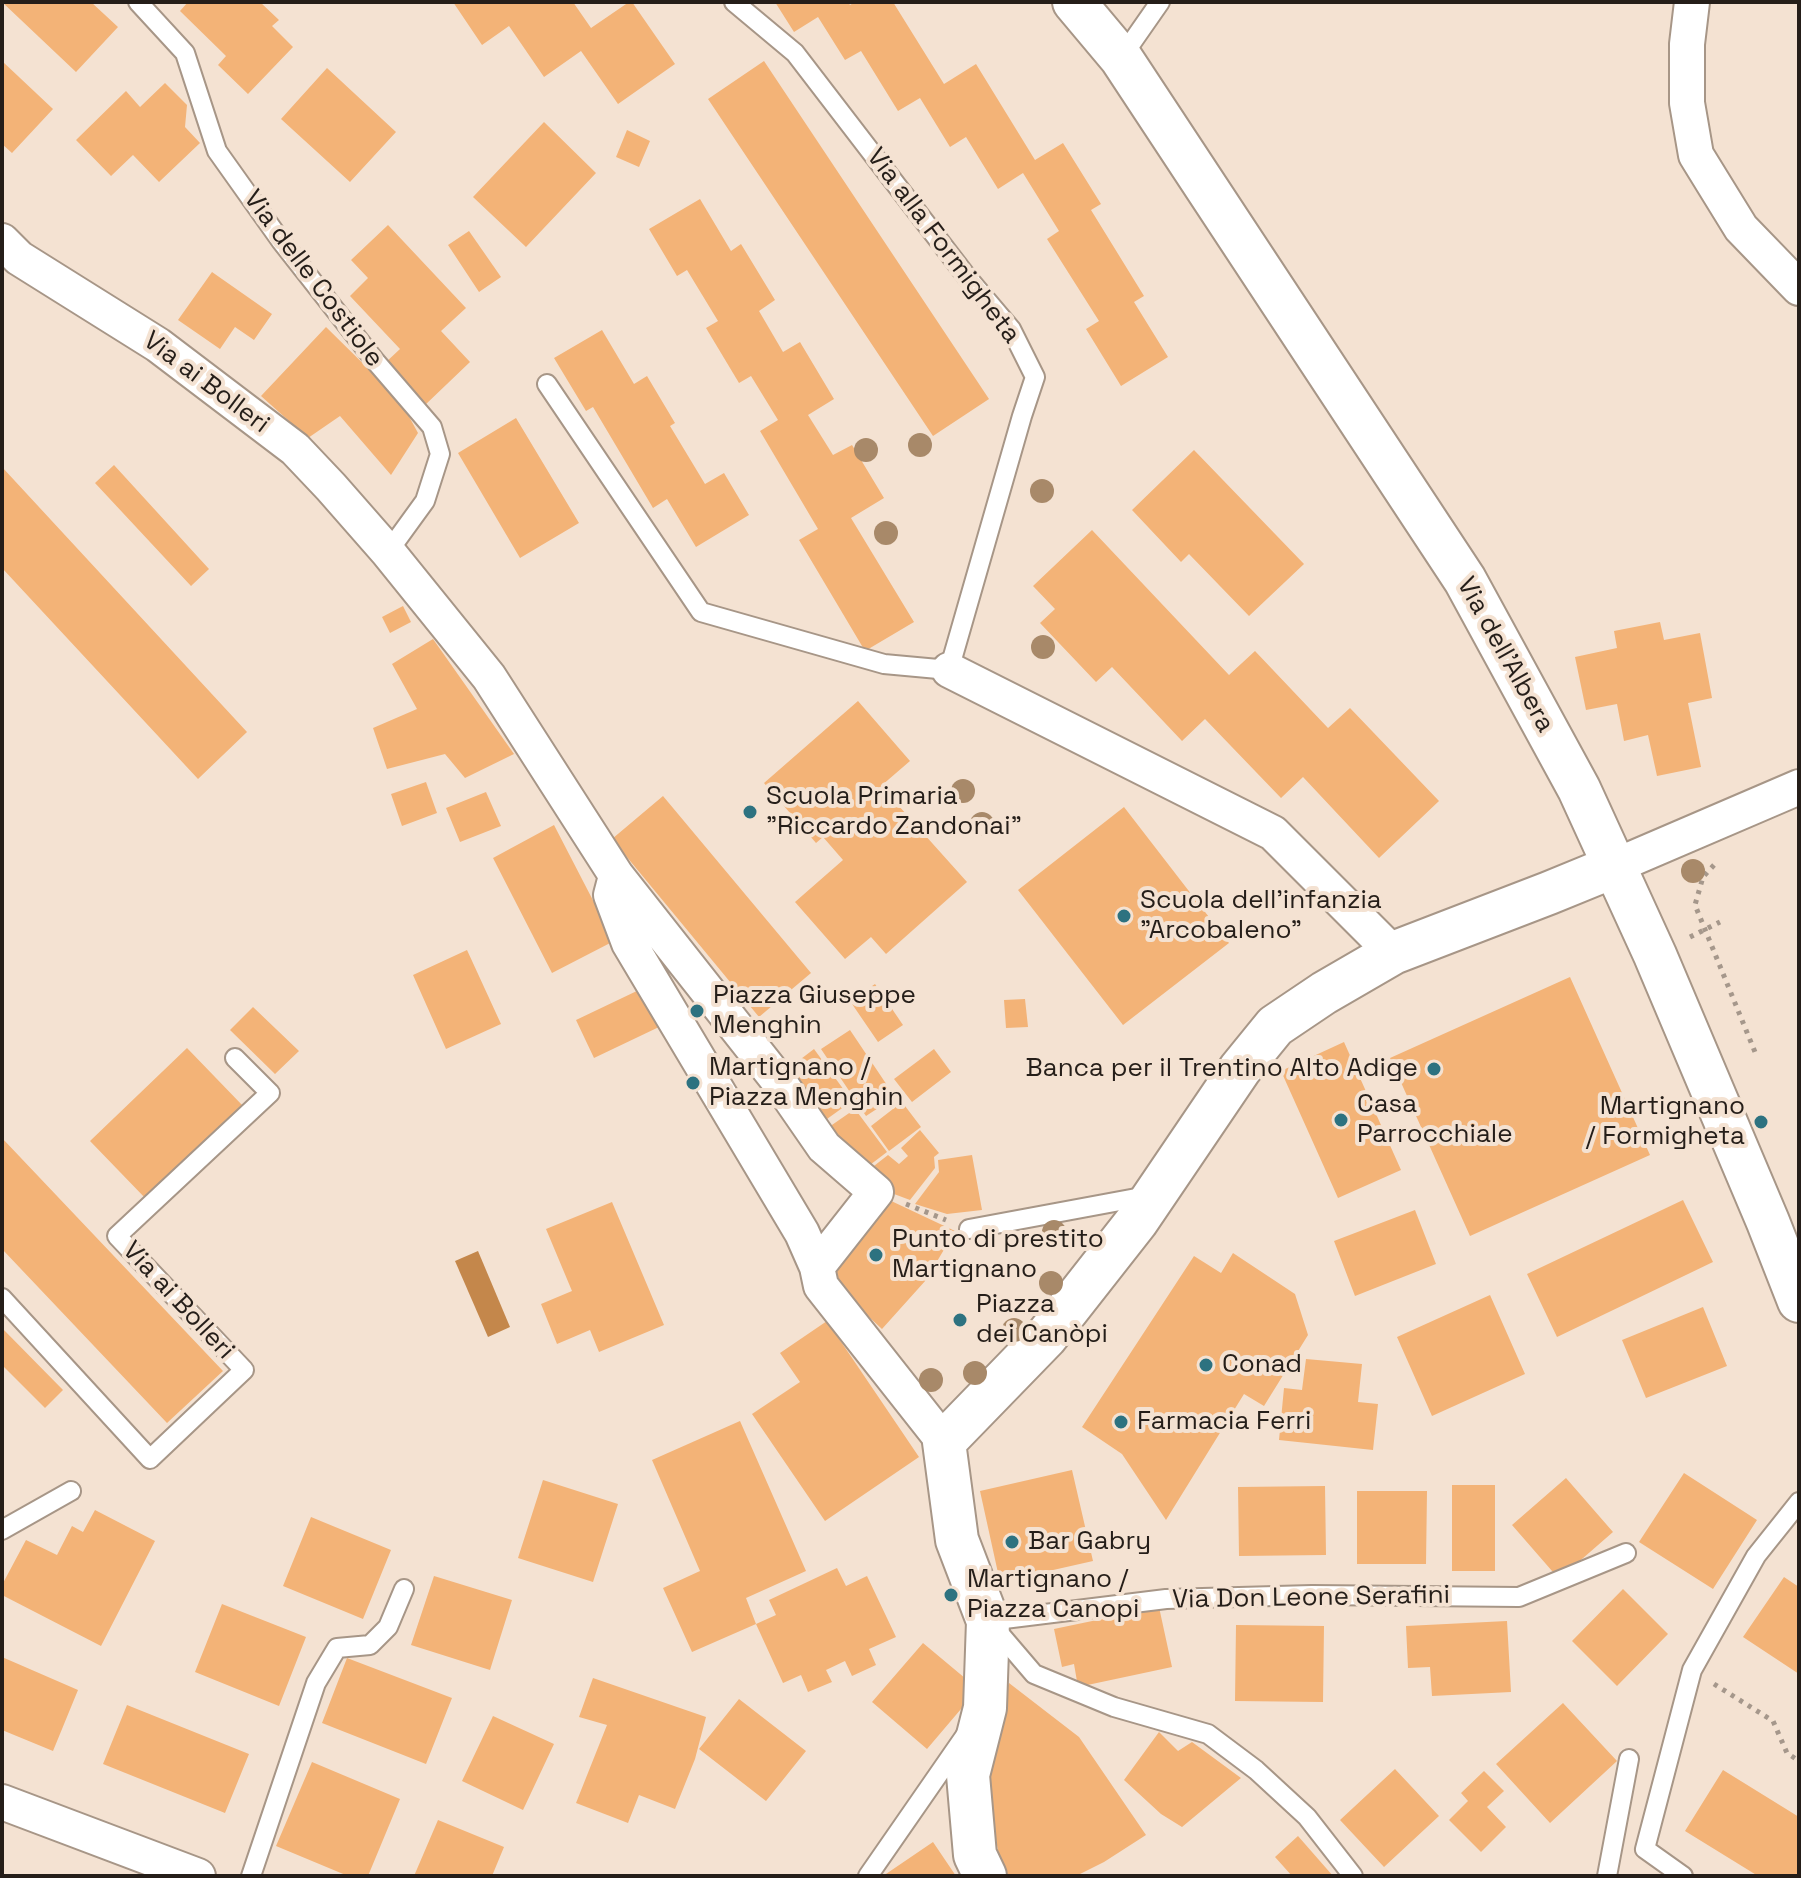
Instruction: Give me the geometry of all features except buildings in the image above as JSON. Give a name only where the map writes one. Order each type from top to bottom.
[{"type":"street","name":"Via dell'Albera","points":[[1074,2],[1121,58],[1465,580],[1579,789],[1615,866],[1799,1301]]},
{"type":"street","points":[[1692,2],[1687,44],[1687,103],[1696,155],[1741,228],[1799,288]]},
{"type":"street","name":"Via ai Bolleri","points":[[2,241],[19,258],[158,345],[295,449],[388,552]]},
{"type":"street","points":[[388,552],[489,677],[616,875],[777,1079],[824,1147],[876,1192],[817,1267]]},
{"type":"street","points":[[949,670],[1273,833],[1393,953]]},
{"type":"street","points":[[944,1442],[1046,1337],[1156,1195],[1240,1069],[1275,1026],[1393,953],[1549,893],[1799,787]]},
{"type":"street","points":[[616,875],[611,895],[629,943],[802,1233],[817,1267],[821,1286],[944,1442],[957,1540],[988,1621],[985,1708],[968,1775],[975,1855],[985,1876]]},
{"type":"street","points":[[2,1802],[198,1876]]},
{"type":"lane","name":"Via delle Costiole","points":[[138,2],[185,53],[217,151],[281,241],[376,362],[432,427],[440,454],[425,501],[388,552]]},
{"type":"lane","name":"Via alla Formigheta","points":[[734,2],[795,53],[967,277],[1011,329],[1035,377],[949,670]]},
{"type":"lane","points":[[1121,58],[1160,2]]},
{"type":"lane","points":[[547,384],[701,612],[884,664],[949,670]]},
{"type":"lane","name":"Via ai Bolleri","points":[[2,1298],[150,1459],[244,1370],[117,1236],[270,1093],[235,1058]]},
{"type":"lane","points":[[969,1229],[1156,1195]]},
{"type":"lane","points":[[2,1530],[71,1491]]},
{"type":"lane","points":[[1683,1876],[1645,1849],[1692,1670],[1756,1556],[1799,1502]]},
{"type":"lane","name":"Via Don Leone Serafini","points":[[988,1621],[1166,1599],[1312,1595],[1519,1597],[1626,1553]]},
{"type":"lane","points":[[251,1876],[316,1683],[337,1648],[370,1645],[388,1627],[404,1589]]},
{"type":"lane","points":[[988,1621],[1034,1674],[1114,1707],[1208,1734],[1256,1770],[1307,1817],[1353,1876]]},
{"type":"lane","points":[[868,1876],[985,1708]]},
{"type":"lane","points":[[1607,1876],[1629,1759]]},
{"type":"path","points":[[1722,860],[1703,877],[1695,905],[1755,1052]]},
{"type":"path","points":[[1690,937],[1720,922]]},
{"type":"path","points":[[876,1192],[969,1229]]},
{"type":"path","points":[[1692,1670],[1773,1721],[1787,1753],[1799,1761]]},
{"type":"shaded area","points":[[478,1251],[510,1327],[488,1337],[455,1261]]},
{"type":"place","name":"Scuola Primaria \"Riccardo Zandonai\"","points":[[750,812]]},
{"type":"place","name":"Scuola dell'infanzia \"Arcobaleno\"","points":[[1124,916]]},
{"type":"place","name":"Piazza Giuseppe Menghin","points":[[697,1011]]},
{"type":"place","name":"Banca per il Trentino Alto Adige","points":[[1434,1069]]},
{"type":"place","name":"Martignano / Piazza Menghin","points":[[693,1083]]},
{"type":"place","name":"Casa Parrocchiale","points":[[1341,1120]]},
{"type":"place","name":"Martignano / Formigheta","points":[[1761,1122]]},
{"type":"place","name":"Punto di prestito Martignano","points":[[876,1255]]},
{"type":"place","name":"Piazza dei Canòpi","points":[[960,1320]]},
{"type":"place","name":"Conad","points":[[1206,1365]]},
{"type":"place","name":"Farmacia Ferri","points":[[1121,1422]]},
{"type":"place","name":"Bar Gabry","points":[[1012,1542]]},
{"type":"place","name":"Martignano / Piazza Canopi","points":[[951,1595]]}]
